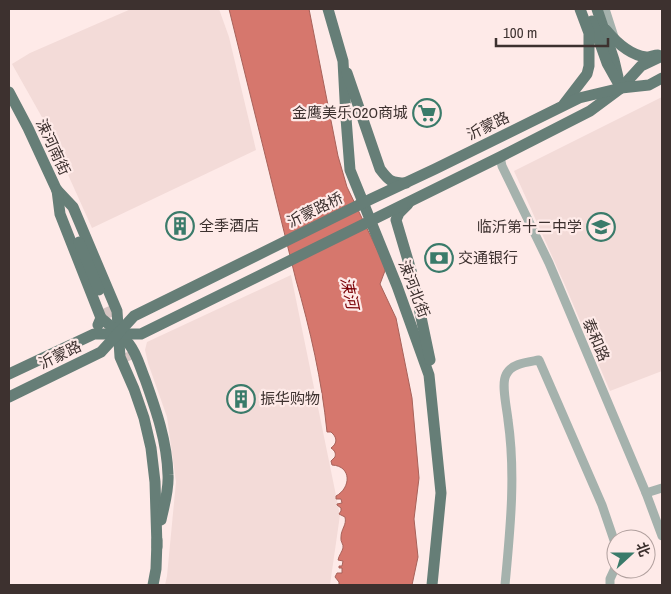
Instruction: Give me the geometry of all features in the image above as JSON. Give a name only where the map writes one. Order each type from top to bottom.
[{"type":"main road","name":"涑河北街","points":[[328,9],[343,61],[350,170],[397,286],[429,374],[442,493],[432,585]]},
{"type":"main road","points":[[561,107],[587,74],[589,66],[589,33],[580,9]]},
{"type":"main road","points":[[588,9],[606,63],[621,88]]},
{"type":"main road","points":[[597,9],[621,88]]},
{"type":"main road","points":[[602,24],[614,40],[624,48],[647,57],[662,55]]},
{"type":"main road","points":[[380,216],[590,111],[621,88],[641,66],[662,55]]},
{"type":"main road","points":[[343,61],[380,169],[394,183],[408,182]]},
{"type":"main road","name":"沂蒙路","points":[[372,199],[579,98],[621,88],[649,85],[662,78]]},
{"type":"main road","name":"涑河南街","points":[[9,92],[57,190],[91,272],[104,313]]},
{"type":"main road","points":[[346,118],[351,112],[359,116],[382,183],[372,199]]},
{"type":"main road","points":[[57,190],[60,214],[104,313],[129,344],[128,356],[149,411],[157,444],[161,482],[153,585]]},
{"type":"main road","points":[[57,190],[73,207],[117,311],[119,333]]},
{"type":"main road","name":"沂蒙路桥","points":[[273,248],[372,199]]},
{"type":"main road","points":[[411,201],[399,213],[396,220],[412,274],[430,358],[429,374]]},
{"type":"main road","points":[[380,216],[392,222],[395,227],[413,290],[409,294],[397,286]]},
{"type":"main road","name":"沂蒙路","points":[[9,374],[94,334],[141,334],[380,216]]},
{"type":"main road","name":"沂蒙路","points":[[9,397],[101,352],[134,316],[273,248]]},
{"type":"main road","points":[[94,334],[104,313]]},
{"type":"main road","points":[[128,356],[141,334]]},
{"type":"main road","points":[[101,352],[128,356]]},
{"type":"street","points":[[605,9],[614,40]]},
{"type":"street","name":"泰和路","points":[[500,157],[502,166],[549,263],[646,493],[662,536]]},
{"type":"street","points":[[505,585],[511,525],[512,446],[504,391],[505,375],[511,367],[539,360],[602,505],[610,529]]},
{"type":"street","points":[[646,493],[662,488]]},
{"type":"shaded area","points":[[131,9],[219,9],[229,37],[256,150],[92,228],[43,119],[12,64],[30,53]]},
{"type":"shaded area","name":"临沂第十二中学","points":[[662,97],[662,371],[610,391],[514,171]]},
{"type":"shaded area","points":[[291,275],[340,515],[330,585],[165,585],[176,482],[167,417],[148,363],[145,350],[147,342]]},
{"type":"water","name":"涑河","points":[[229,9],[309,9],[338,156],[347,187],[386,268],[380,284],[396,318],[412,398],[419,478],[414,519],[418,557],[412,585],[339,585],[335,577],[337,573],[342,573],[342,568],[339,568],[339,566],[342,566],[343,561],[338,560],[343,548],[341,534],[345,525],[345,517],[339,514],[341,508],[337,505],[342,503],[341,499],[336,499],[336,496],[345,488],[347,478],[343,469],[332,465],[331,461],[335,454],[331,448],[336,442],[335,436],[331,432],[327,432],[319,374],[311,336]]},
{"type":"tunnel","points":[[107,307],[131,360]]},
{"type":"place","name":"金鹰美乐O2O商城","points":[[427,113]]},
{"type":"place","name":"全季酒店","points":[[180,226]]},
{"type":"place","name":"临沂第十二中学","points":[[601,227]]},
{"type":"place","name":"交通银行","points":[[439,258]]},
{"type":"place","name":"振华购物","points":[[241,399]]}]
